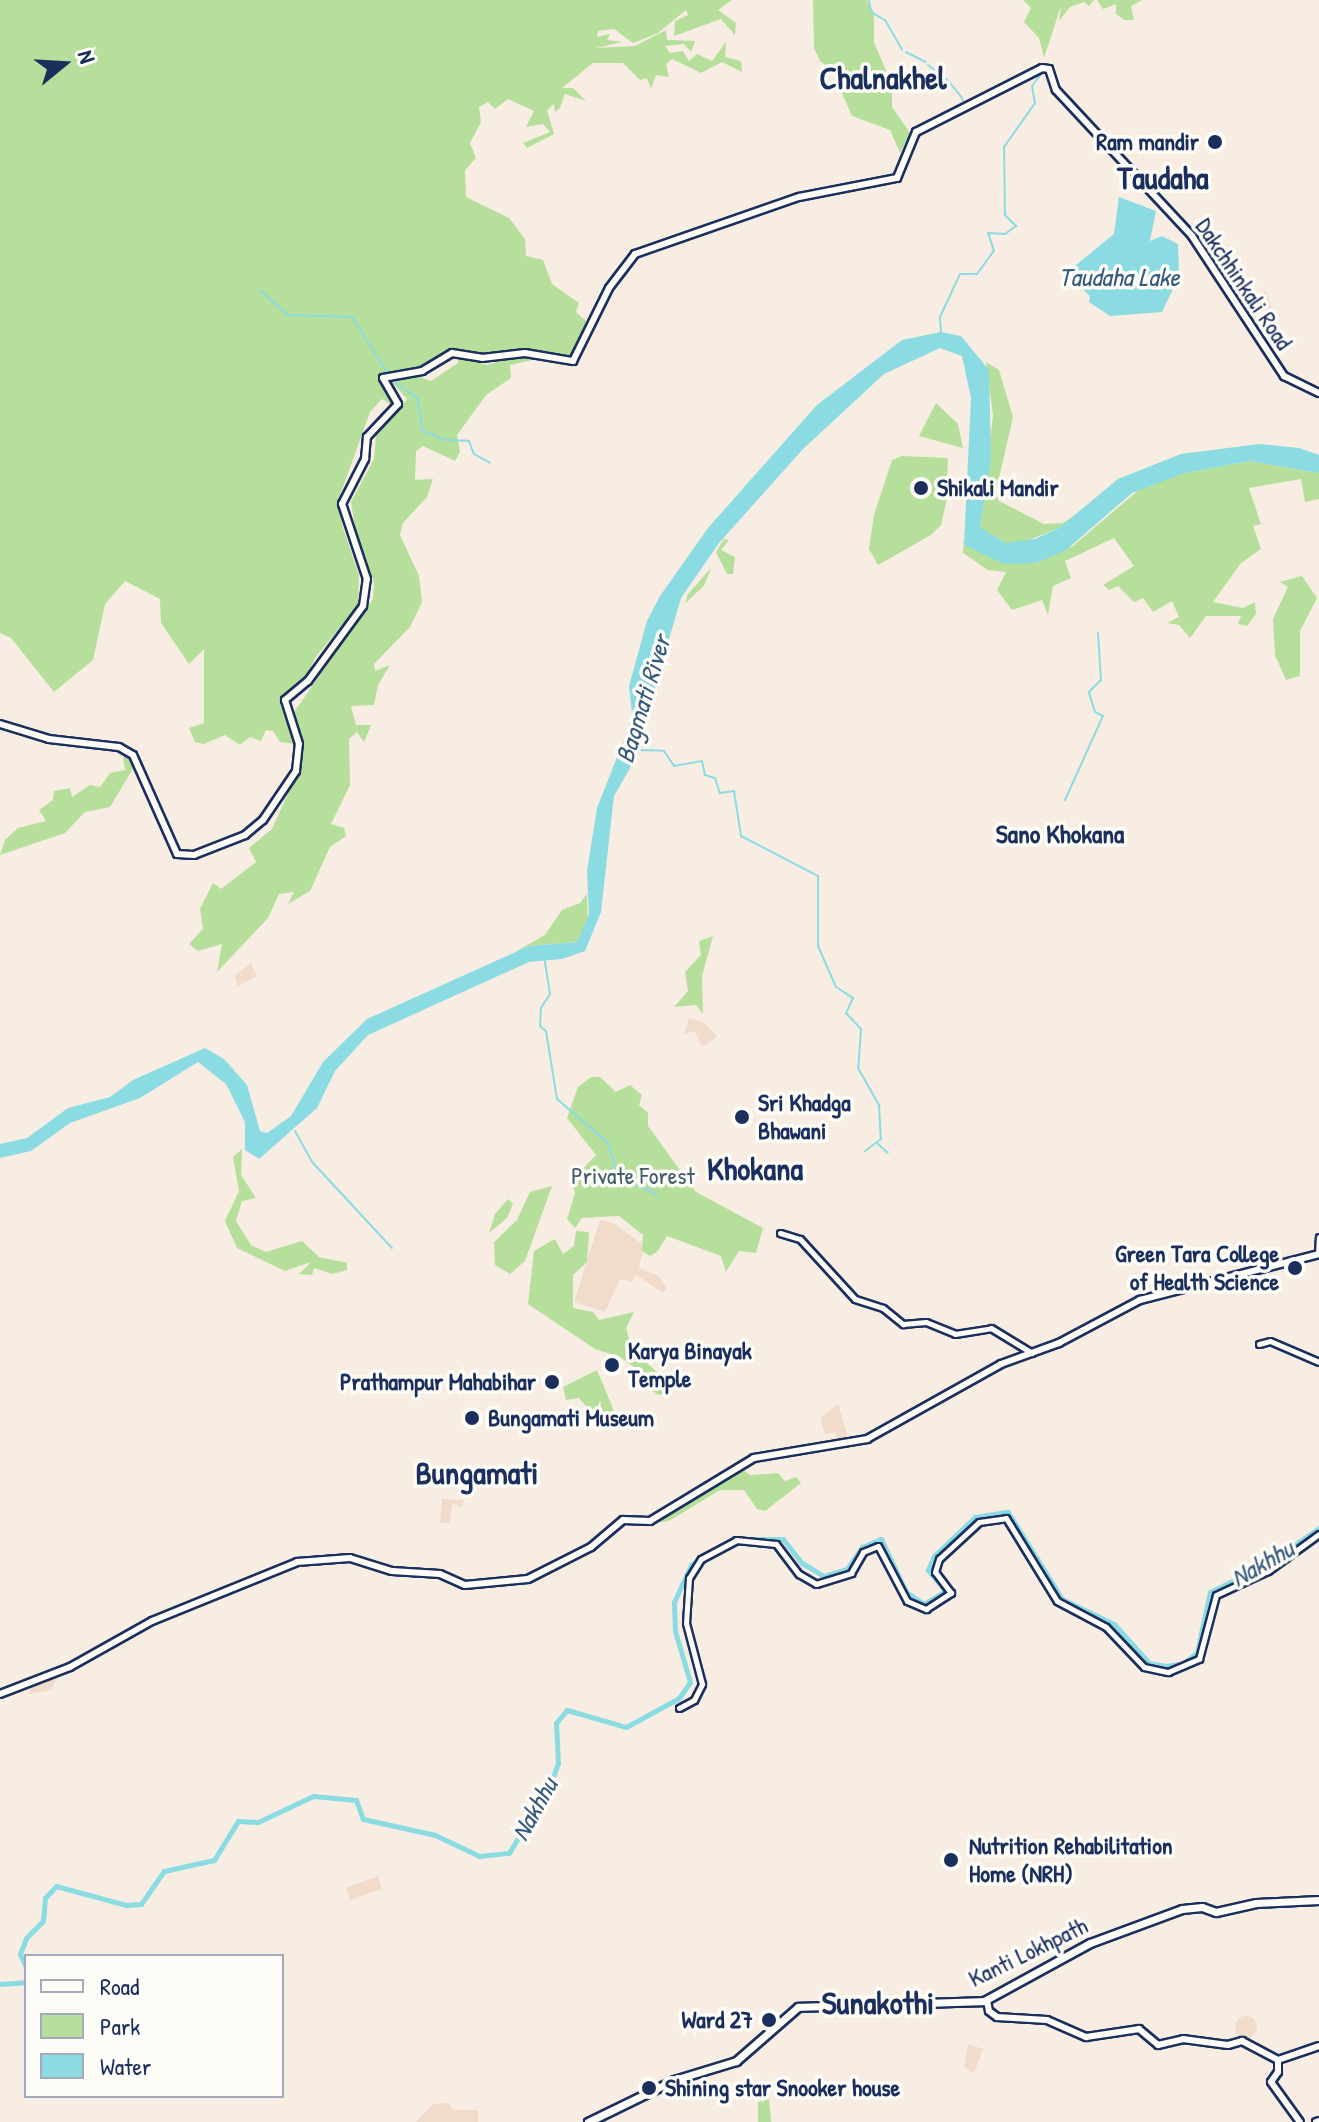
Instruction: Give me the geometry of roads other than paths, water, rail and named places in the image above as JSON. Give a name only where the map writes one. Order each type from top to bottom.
[{"type":"main road","name":"Dakchhinkali Road","points":[[0,724],[49,739],[119,747],[133,755],[181,855],[225,846],[257,826],[289,784],[298,763],[298,742],[288,721],[285,700],[308,681],[363,606],[367,579],[342,504],[365,459],[367,437],[398,404],[396,393],[384,382],[389,375],[422,371],[452,353],[482,358],[525,353],[573,361],[609,288],[635,254],[799,197],[899,175],[906,147],[916,132],[1004,83],[1047,68],[1056,90],[1192,236],[1284,376],[1319,393]]},
{"type":"main road","points":[[0,1694],[60,1672],[115,1640],[297,1562],[350,1558],[392,1571],[440,1574],[465,1585],[528,1579],[565,1562],[628,1519],[640,1521],[673,1509],[754,1458],[830,1448],[881,1433],[994,1367],[1033,1353],[1153,1295],[1318,1254]]},
{"type":"main road","name":"Kanti Lokhpath","points":[[588,2122],[674,2080],[736,2061],[798,2007],[987,2000],[1090,1943],[1182,1909],[1196,1906],[1216,1912],[1256,1903],[1319,1900]]},
{"type":"main road","points":[[987,2000],[989,2011],[997,2017],[1053,2022],[1086,2037],[1141,2029],[1158,2045],[1183,2039],[1242,2041],[1278,2060],[1319,2046]]},
{"type":"main road","points":[[1278,2060],[1278,2072],[1271,2082],[1299,2121]]},
{"type":"street","points":[[780,1233],[800,1239],[855,1299],[883,1308],[903,1324],[926,1322],[955,1334],[991,1328],[1033,1353]]},
{"type":"street","points":[[1318,1254],[1319,1237]]},
{"type":"street","points":[[1259,1344],[1270,1341],[1319,1362]]},
{"type":"street","points":[[679,1708],[694,1700],[702,1684],[684,1600],[691,1571],[702,1558],[736,1540],[771,1542],[799,1574],[821,1584],[851,1573],[863,1552],[876,1545],[907,1601],[926,1609],[951,1593],[934,1569],[954,1545],[979,1522],[1006,1518],[1057,1601],[1106,1627],[1144,1667],[1168,1672],[1199,1659],[1216,1595],[1268,1571],[1319,1534]]},
{"type":"water","name":"Taudaha Lake","points":[[1119,197],[1156,211],[1150,241],[1162,236],[1178,244],[1179,276],[1162,312],[1110,316],[1089,302],[1090,296],[1070,277],[1070,270],[1114,234]]},
{"type":"water","name":"Bagmati River","points":[[941,332],[961,336],[989,370],[991,458],[980,527],[1005,543],[1035,539],[1059,528],[1118,479],[1181,454],[1259,444],[1299,448],[1319,455],[1319,473],[1250,461],[1185,473],[1132,493],[1065,551],[1036,563],[1004,564],[964,545],[971,398],[962,356],[940,348],[884,374],[803,449],[719,543],[681,598],[648,711],[645,742],[614,796],[601,912],[585,951],[562,959],[529,962],[368,1035],[335,1071],[317,1108],[259,1159],[245,1150],[245,1122],[226,1084],[198,1062],[140,1098],[70,1123],[31,1151],[0,1158],[0,1144],[27,1138],[68,1108],[110,1097],[133,1080],[205,1048],[224,1059],[247,1085],[260,1131],[267,1133],[291,1116],[323,1062],[367,1019],[529,946],[577,942],[589,915],[587,871],[597,808],[627,732],[632,714],[629,686],[647,621],[660,596],[708,528],[817,405],[902,340]]},
{"type":"waterway","points":[[869,0],[871,12],[885,20],[902,50]]},
{"type":"waterway","points":[[906,52],[926,62]]},
{"type":"waterway","points":[[928,65],[946,79]]},
{"type":"waterway","points":[[941,332],[940,317],[960,274],[977,274],[994,251],[988,233],[1005,234],[1016,226],[1005,215],[1004,147],[1035,103],[1032,86],[1044,70]]},
{"type":"waterway","points":[[947,80],[955,89]]},
{"type":"waterway","points":[[956,90],[959,94]]},
{"type":"waterway","points":[[960,95],[963,100]]},
{"type":"waterway","points":[[260,290],[288,315],[352,317],[389,375]]},
{"type":"waterway","points":[[392,380],[417,398],[423,431],[446,440],[469,441],[474,454],[490,463]]},
{"type":"waterway","points":[[1065,800],[1103,716],[1095,712],[1089,692],[1101,680],[1098,633]]},
{"type":"waterway","name":"Bagmati River","points":[[639,750],[664,751],[674,766],[702,761],[705,775],[715,778],[720,793],[734,791],[741,836],[818,876],[818,946],[836,987],[853,998],[846,1013],[861,1029],[858,1068],[879,1105],[881,1139],[865,1151]]},
{"type":"waterway","points":[[544,956],[550,994],[541,1008],[540,1026],[546,1031],[557,1099],[608,1143],[617,1173],[657,1195]]},
{"type":"waterway","points":[[295,1131],[313,1163],[392,1248]]},
{"type":"waterway","points":[[878,1144],[888,1153]]},
{"type":"waterway","name":"Nakhhu","points":[[24,1963],[20,1954],[26,1938],[43,1921],[45,1898],[56,1886],[126,1905],[141,1904],[164,1871],[214,1860],[238,1821],[258,1822],[313,1796],[356,1800],[363,1819],[435,1835],[479,1856],[509,1853],[550,1785],[558,1763],[556,1723],[567,1710],[626,1727],[679,1698],[690,1682],[675,1631],[674,1602],[691,1565],[732,1539],[783,1539],[802,1563],[824,1576],[847,1569],[862,1547],[881,1539],[906,1592],[924,1604],[946,1591],[928,1570],[934,1556],[975,1517],[1008,1512],[1062,1599],[1114,1624],[1149,1663],[1166,1666],[1184,1663],[1197,1652],[1210,1592],[1267,1564],[1319,1528]]},
{"type":"waterway","name":"Nakhhu","points":[[0,1984],[24,1982]]},
{"type":"place","name":"Ram mandir","points":[[1215,142]]},
{"type":"place","name":"Shikali Mandir","points":[[921,488]]},
{"type":"place","name":"Sri Khadga Bhawani","points":[[742,1117]]},
{"type":"place","name":"Green Tara College of Health Science","points":[[1295,1268]]},
{"type":"place","name":"Karya Binayak Temple","points":[[612,1365]]},
{"type":"place","name":"Prathampur Mahabihar","points":[[552,1382]]},
{"type":"place","name":"Bungamati Museum","points":[[472,1418]]},
{"type":"place","name":"Nutrition Rehabilitation Home (NRH)","points":[[951,1860]]},
{"type":"place","name":"Ward 27","points":[[769,2020]]},
{"type":"place","name":"Shining star Snooker house","points":[[649,2088]]},
{"type":"district","name":"Chalnakhel","points":[[883,78]]},
{"type":"district","name":"Taudaha","points":[[1163,178]]},
{"type":"district","name":"Sano Khokana","points":[[1060,834]]},
{"type":"district","name":"Khokana","points":[[755,1169]]},
{"type":"district","name":"Bungamati","points":[[477,1473]]},
{"type":"district","name":"Sunakothi","points":[[878,2003]]},
{"type":"park label","name":"Private Forest","points":[[633,1176]]}]
